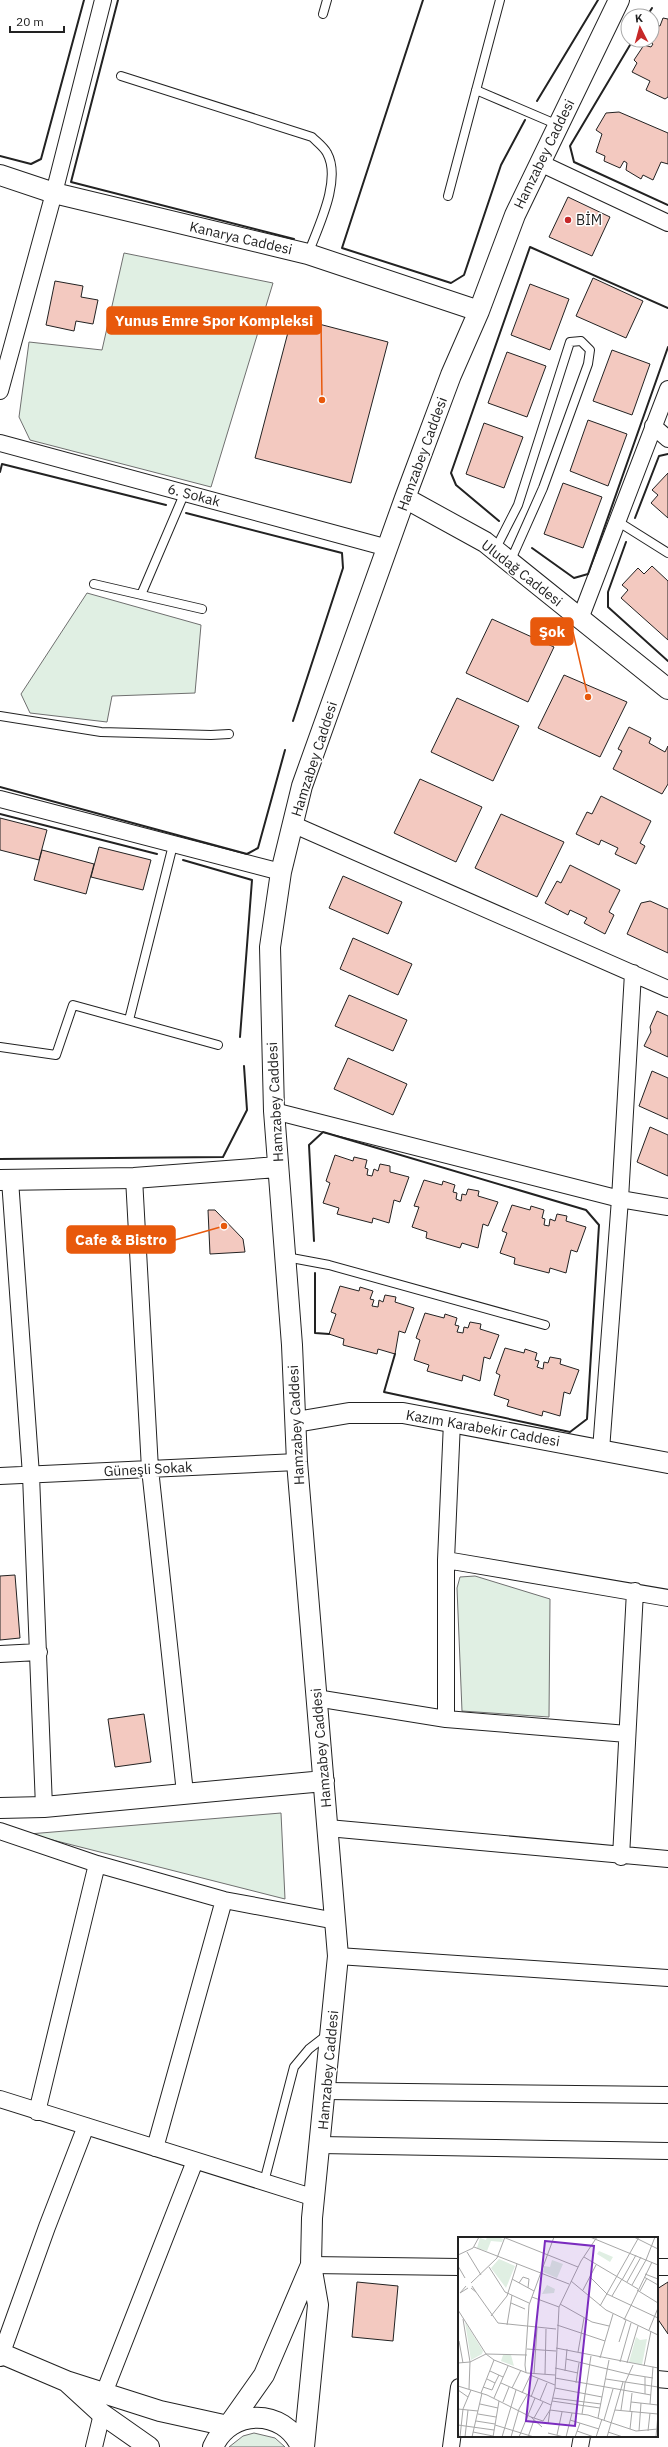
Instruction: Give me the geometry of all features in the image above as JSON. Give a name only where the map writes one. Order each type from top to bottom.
[{"type":"street","points":[[0,391],[54,193],[102,0]]},
{"type":"street","name":"Hamzabey Caddesi","points":[[311,2265],[315,2198],[338,1956],[297,1462],[296,1422],[274,1111],[270,947],[281,872],[302,786],[451,375],[479,310],[515,215],[619,0]]},
{"type":"street","points":[[540,163],[668,223]]},
{"type":"street","name":"Kanarya Caddesi","points":[[0,175],[54,193],[308,254],[479,310]]},
{"type":"street","points":[[580,619],[668,389]]},
{"type":"street","points":[[653,426],[668,439]]},
{"type":"street","name":"6. Sokak","points":[[0,443],[388,548]]},
{"type":"street","name":"Uludağ Caddesi","points":[[406,498],[485,542],[668,689]]},
{"type":"street","points":[[0,799],[173,846],[281,872]]},
{"type":"street","points":[[292,824],[668,989]]},
{"type":"street","points":[[601,1450],[620,1199],[633,973]]},
{"type":"street","points":[[274,1111],[620,1199],[668,1207]]},
{"type":"street","points":[[44,1807],[31,1475],[5,1180],[134,1178],[278,1167]]},
{"type":"street","points":[[134,1178],[150,1469],[185,1793]]},
{"type":"street","name":"Kazım Karabekir Caddesi","points":[[296,1422],[348,1413],[403,1413],[668,1463]]},
{"type":"street","points":[[446,1719],[446,1560],[452,1422]]},
{"type":"street","name":"Güneşli Sokak","points":[[0,1476],[297,1462]]},
{"type":"street","points":[[446,1560],[635,1591],[668,1598]]},
{"type":"street","points":[[621,1856],[635,1591]]},
{"type":"street","points":[[0,1654],[39,1652]]},
{"type":"street","points":[[316,1698],[446,1719],[628,1734]]},
{"type":"street","points":[[0,1808],[44,1807],[324,1781]]},
{"type":"street","points":[[328,1828],[621,1856],[668,1859]]},
{"type":"street","points":[[0,1832],[98,1864],[224,1900],[336,1921]]},
{"type":"street","points":[[38,2112],[98,1864]]},
{"type":"street","points":[[155,2148],[224,1900]]},
{"type":"street","points":[[338,1956],[668,1978]]},
{"type":"street","points":[[326,2091],[668,2095]]},
{"type":"street","points":[[0,2099],[315,2198]]},
{"type":"street","points":[[86,2126],[0,2355],[66,2381],[160,2412],[228,2426],[242,2419],[257,2416],[272,2419],[286,2426],[297,2438],[302,2447]]},
{"type":"street","points":[[320,2144],[668,2151]]},
{"type":"street","points":[[104,2393],[195,2161]]},
{"type":"street","points":[[311,2265],[458,2267]]},
{"type":"street","points":[[213,2447],[217,2438],[228,2426],[264,2375],[311,2265]]},
{"type":"street","points":[[302,2447],[318,2305],[311,2265]]},
{"type":"street","points":[[658,2379],[668,2380]]},
{"type":"street","points":[[66,2381],[102,2414],[149,2447]]},
{"type":"street","points":[[451,2447],[458,2394]]},
{"type":"street","points":[[94,2447],[102,2414]]},
{"type":"street","points":[[580,2447],[582,2437]]},
{"type":"lane","points":[[324,14],[326,0]]},
{"type":"lane","points":[[448,196],[500,0]]},
{"type":"lane","points":[[121,76],[312,137],[327,152],[332,167],[330,193],[308,254]]},
{"type":"lane","points":[[476,90],[559,125]]},
{"type":"lane","points":[[581,341],[590,350],[588,364],[543,488],[503,556],[570,342],[581,341]]},
{"type":"lane","points":[[141,595],[185,492]]},
{"type":"lane","points":[[617,520],[668,553]]},
{"type":"lane","points":[[94,584],[202,609]]},
{"type":"lane","points":[[0,716],[101,732],[211,736],[229,734]]},
{"type":"lane","points":[[129,1020],[173,846]]},
{"type":"lane","points":[[0,1047],[56,1055],[73,1005],[218,1045]]},
{"type":"lane","points":[[285,1257],[329,1265],[545,1325]]},
{"type":"lane","points":[[264,2182],[294,2068],[309,2049],[331,2032]]},
{"type":"green space","points":[[124,253],[273,283],[211,487],[30,440],[19,417],[29,342],[102,350]]},
{"type":"green space","points":[[87,593],[201,625],[195,693],[112,696],[107,722],[30,713],[21,694]]},
{"type":"green space","points":[[475,1576],[550,1599],[549,1717],[462,1711],[457,1588],[460,1577]]},
{"type":"green space","points":[[281,1813],[285,1899],[29,1834]]},
{"type":"green space","points":[[254,2433],[275,2438],[285,2447],[229,2447],[243,2436]]},
{"type":"building","points":[[663,18],[668,19],[668,97],[665,99],[646,90],[650,81],[632,72],[637,63],[634,60],[642,48],[660,48],[660,26]]},
{"type":"building","points":[[619,112],[668,133],[668,164],[661,162],[653,180],[643,175],[641,179],[626,170],[627,163],[624,161],[620,168],[604,161],[605,156],[596,152],[602,134],[596,130],[606,113]]},
{"type":"building","points":[[568,197],[610,217],[592,256],[549,237]]},
{"type":"building","points":[[593,278],[643,301],[626,338],[576,316]]},
{"type":"building","points":[[55,281],[83,286],[81,297],[98,300],[93,324],[76,321],[74,331],[46,325]]},
{"type":"building","points":[[530,284],[569,299],[550,350],[511,335]]},
{"type":"building","points":[[292,317],[388,342],[351,483],[255,458]]},
{"type":"building","points":[[612,350],[650,364],[632,415],[593,401]]},
{"type":"building","points":[[507,352],[546,366],[527,417],[488,403]]},
{"type":"building","points":[[588,420],[627,434],[608,486],[570,471]]},
{"type":"building","points":[[484,423],[523,437],[504,488],[466,474]]},
{"type":"building","points":[[668,473],[668,518],[651,503],[658,495],[652,490]]},
{"type":"building","points":[[563,483],[602,497],[583,548],[544,534]]},
{"type":"building","points":[[652,566],[668,581],[668,640],[621,598],[628,590],[622,585],[638,568],[644,574]]},
{"type":"building","points":[[492,619],[554,647],[528,702],[466,673]]},
{"type":"building","points":[[564,675],[627,702],[600,757],[538,728]]},
{"type":"building","points":[[457,698],[519,726],[493,781],[431,752]]},
{"type":"building","points":[[629,727],[651,738],[649,743],[665,752],[668,746],[668,784],[662,794],[613,769],[622,751],[618,749]]},
{"type":"building","points":[[420,779],[482,807],[456,862],[394,833]]},
{"type":"building","points":[[601,796],[651,821],[640,843],[645,846],[636,864],[615,854],[618,848],[601,840],[599,845],[576,834],[587,812],[592,814]]},
{"type":"building","points":[[501,814],[564,842],[537,897],[475,868]]},
{"type":"building","points":[[0,818],[47,830],[39,860],[0,850]]},
{"type":"building","points":[[99,847],[151,860],[143,890],[91,877]]},
{"type":"building","points":[[42,850],[94,864],[86,894],[34,880]]},
{"type":"building","points":[[570,865],[620,890],[609,912],[614,915],[605,934],[584,923],[587,918],[570,910],[568,915],[545,903],[557,881],[561,883]]},
{"type":"building","points":[[343,876],[402,902],[388,934],[329,908]]},
{"type":"building","points":[[650,901],[668,909],[668,953],[627,934],[641,903]]},
{"type":"building","points":[[353,938],[412,964],[398,995],[340,969]]},
{"type":"building","points":[[349,995],[407,1020],[393,1051],[335,1026]]},
{"type":"building","points":[[657,1011],[668,1016],[668,1057],[644,1046],[651,1032],[650,1027]]},
{"type":"building","points":[[348,1058],[407,1084],[393,1115],[334,1089]]},
{"type":"building","points":[[652,1071],[668,1078],[668,1119],[639,1106]]},
{"type":"building","points":[[650,1127],[668,1135],[668,1176],[637,1162]]},
{"type":"building","points":[[335,1155],[353,1161],[354,1157],[367,1160],[365,1168],[368,1169],[367,1175],[372,1176],[374,1169],[378,1171],[380,1164],[390,1166],[390,1172],[409,1177],[400,1202],[394,1200],[389,1223],[373,1218],[372,1223],[337,1214],[339,1208],[323,1203],[330,1183],[326,1181]]},
{"type":"building","points":[[424,1180],[442,1185],[443,1181],[455,1185],[453,1192],[457,1193],[456,1199],[461,1201],[462,1194],[466,1195],[468,1189],[479,1191],[478,1196],[498,1202],[488,1226],[483,1224],[478,1248],[462,1243],[460,1248],[426,1238],[427,1232],[412,1227],[419,1207],[414,1206]]},
{"type":"building","points":[[512,1205],[530,1210],[531,1206],[544,1210],[542,1218],[545,1219],[544,1225],[549,1226],[550,1219],[555,1221],[557,1214],[567,1216],[566,1221],[586,1227],[577,1252],[571,1250],[566,1273],[550,1268],[549,1273],[514,1264],[515,1258],[500,1253],[507,1233],[502,1231]]},
{"type":"building","points":[[208,1210],[215,1210],[243,1239],[245,1252],[210,1254]]},
{"type":"building","points":[[340,1286],[359,1291],[360,1287],[373,1291],[370,1299],[374,1300],[372,1306],[378,1307],[379,1300],[383,1302],[385,1295],[396,1297],[395,1302],[414,1308],[405,1333],[399,1331],[395,1354],[378,1349],[377,1354],[343,1345],[344,1339],[329,1334],[336,1314],[331,1312]]},
{"type":"building","points":[[425,1313],[444,1318],[445,1314],[457,1318],[455,1325],[459,1326],[457,1332],[463,1333],[464,1327],[468,1328],[470,1322],[481,1324],[480,1329],[499,1335],[490,1359],[484,1357],[480,1381],[463,1375],[462,1381],[427,1371],[429,1365],[414,1360],[420,1340],[416,1338]]},
{"type":"building","points":[[505,1348],[524,1353],[525,1349],[537,1353],[535,1360],[539,1361],[537,1367],[543,1369],[544,1362],[548,1363],[550,1357],[561,1359],[560,1364],[579,1370],[570,1394],[564,1392],[560,1416],[543,1411],[542,1416],[507,1406],[509,1400],[494,1395],[500,1375],[496,1373]]},
{"type":"building","points":[[15,1575],[20,1638],[0,1640],[0,1576]]},
{"type":"building","points":[[144,1714],[151,1762],[115,1767],[108,1719]]},
{"type":"building","points":[[357,2282],[398,2286],[393,2341],[352,2337]]},
{"type":"building","points":[[668,2282],[668,2334],[658,2319],[658,2288]]},
{"type":"wall","points":[[0,156],[31,164],[41,159],[84,0]]},
{"type":"wall","points":[[118,0],[71,182],[294,239]]},
{"type":"wall","points":[[423,0],[342,248],[451,283],[464,275],[501,165],[525,120]]},
{"type":"wall","points":[[537,101],[598,0]]},
{"type":"wall","points":[[628,48],[570,146],[574,162],[668,205]]},
{"type":"wall","points":[[499,521],[456,485],[451,473],[530,247],[668,308]]},
{"type":"wall","points":[[532,548],[574,578],[588,574],[668,347]]},
{"type":"wall","points":[[635,518],[659,456],[668,454]]},
{"type":"wall","points":[[0,472],[2,464],[166,505]]},
{"type":"wall","points":[[186,513],[342,553],[343,568],[293,721]]},
{"type":"wall","points":[[626,542],[608,592],[608,607],[668,661]]},
{"type":"wall","points":[[0,787],[247,854],[258,848],[285,750]]},
{"type":"wall","points":[[0,814],[157,854]]},
{"type":"wall","points":[[183,860],[252,880],[240,1037]]},
{"type":"wall","points":[[0,1159],[223,1157],[247,1110],[244,1066]]},
{"type":"wall","points":[[314,1241],[309,1145],[323,1132],[586,1210],[599,1225],[587,1419],[570,1432],[384,1392],[395,1354]]},
{"type":"wall","points":[[315,1273],[315,1333],[329,1334]]},
{"type":"place","name":"BİM","points":[[568,220]]},
{"type":"place","name":"Yunus Emre Spor Kompleksi","points":[[322,400]]},
{"type":"place","name":"Şok","points":[[588,697]]},
{"type":"place","name":"Cafe & Bistro","points":[[224,1226]]}]
